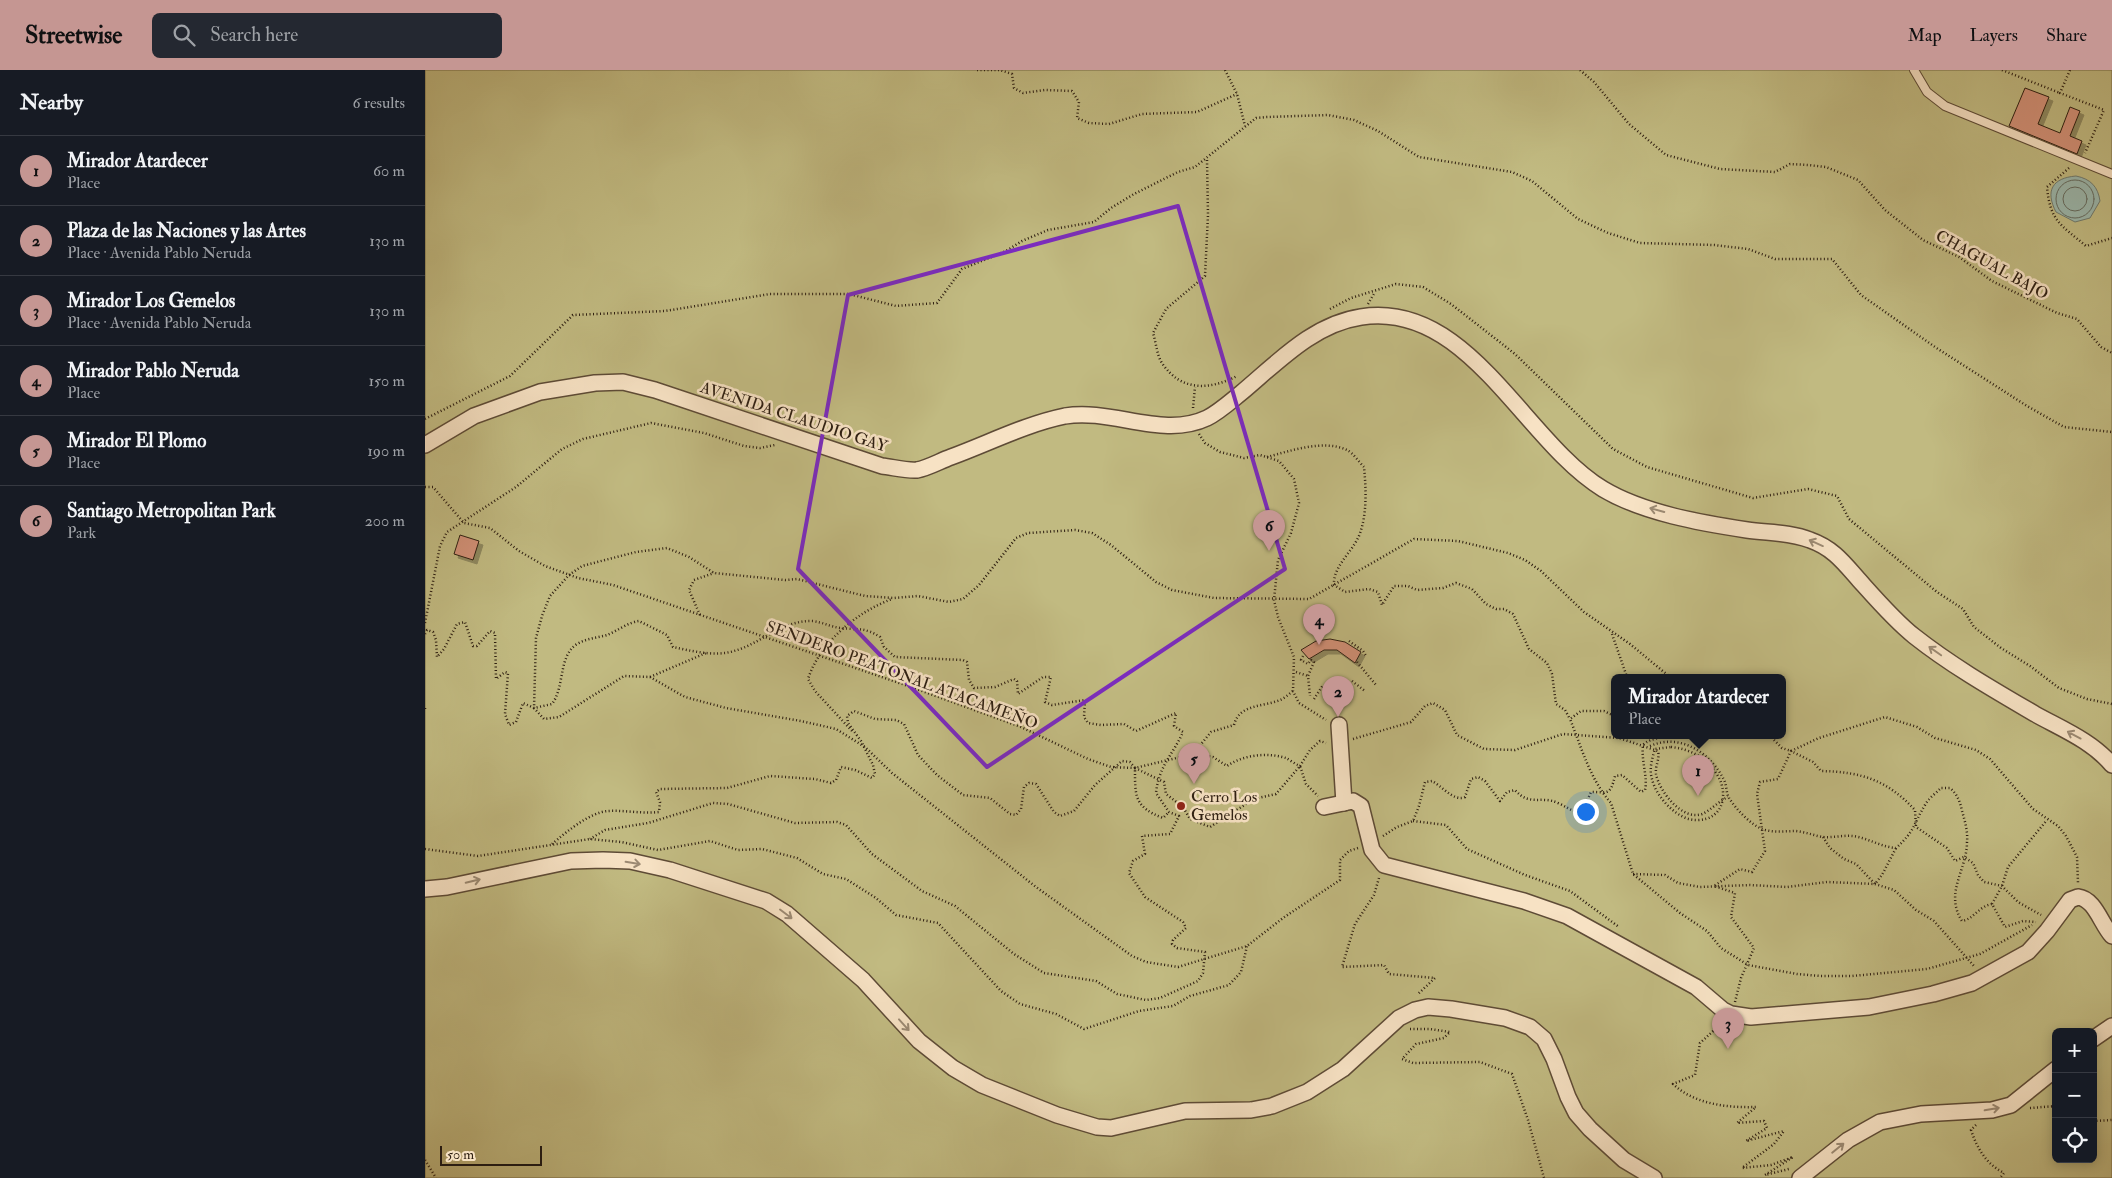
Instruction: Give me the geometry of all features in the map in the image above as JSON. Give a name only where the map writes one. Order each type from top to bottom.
[{"type":"street","name":"AVENIDA CLAUDIO GAY","points":[[425,445],[482,413],[540,392],[595,383],[623,382],[655,390],[882,466],[916,470],[1029,426],[1067,416],[1091,414],[1181,426],[1192,421],[1207,418],[1299,344],[1319,333],[1339,323],[1359,317],[1387,315],[1403,318],[1443,335],[1464,350],[1562,457],[1582,475],[1605,490],[1640,505],[1706,523],[1778,532],[1807,539],[1825,546],[1843,559],[1859,580],[1912,635],[1986,686],[2096,747],[2112,765]]},
{"type":"street","points":[[1339,725],[1344,803]]},
{"type":"street","points":[[1325,807],[1353,801],[1361,806],[1370,843],[1376,858],[1384,865],[1524,901],[1567,916],[1696,987],[1734,1010],[1740,1016],[1756,1017],[1854,1009],[1954,989],[1972,982],[2027,952],[2039,942],[2052,917],[2070,900],[2078,897],[2091,904],[2102,924],[2112,936]]},
{"type":"street","points":[[425,889],[447,887],[571,861],[603,860],[630,862],[670,870],[766,900],[787,914],[863,980],[919,1041],[953,1068],[982,1085],[1057,1115],[1097,1127],[1111,1128],[1185,1111],[1251,1110],[1272,1106],[1307,1092],[1343,1069],[1399,1018],[1415,1010],[1428,1007],[1451,1009],[1505,1018],[1530,1027],[1543,1039],[1554,1059],[1568,1098],[1576,1113],[1590,1130],[1624,1160],[1654,1178]]},
{"type":"street","points":[[2097,1035],[2112,1026]]},
{"type":"street","points":[[1796,1173],[1855,1135],[1880,1122],[1921,1114],[1992,1110],[2011,1105],[2052,1072]]},
{"type":"lane","points":[[1914,70],[1927,92],[1945,106],[2112,174]]},
{"type":"path","points":[[977,70],[1000,70],[1012,74],[1014,88],[1023,93],[1045,90],[1072,91],[1079,102],[1077,118],[1089,123],[1109,124],[1142,114],[1197,112],[1237,94]]},
{"type":"path","points":[[1225,70],[1237,94],[1245,126]]},
{"type":"path","name":"CHAGUAL BAJO","points":[[1580,70],[1594,82],[1629,124],[1666,156],[1720,169],[1775,172],[1790,164],[1826,167],[1858,180],[1885,210],[1923,240],[1959,257],[1992,281],[2057,313],[2077,320],[2101,347],[2112,353]]},
{"type":"path","points":[[2001,70],[2060,93]]},
{"type":"path","points":[[425,419],[510,376],[573,315],[665,311],[770,294],[849,294],[896,306],[937,303],[962,269],[1006,252],[1022,241],[1048,230],[1094,222],[1111,208],[1134,194],[1207,160],[1228,139],[1256,118],[1328,115],[1354,120],[1378,131],[1419,157],[1512,172],[1532,181],[1578,219],[1608,233],[1640,243],[1714,244],[1748,249],[1775,259],[1831,260],[1861,295],[1943,353],[2027,406],[2064,427],[2112,432]]},
{"type":"path","points":[[1207,160],[1208,215],[1205,276],[1166,309],[1153,334],[1161,363],[1175,376],[1195,387],[1218,386],[1240,375]]},
{"type":"path","points":[[1329,310],[1351,298],[1396,284],[1423,287],[1451,304],[1515,354],[1613,449],[1647,467],[1753,498],[1808,489],[1837,496],[1849,519],[1917,573],[1937,592],[1963,609],[1974,627],[2001,648],[2059,688],[2087,699],[2112,704]]},
{"type":"path","points":[[1195,387],[1192,421],[1205,443],[1220,452],[1244,458],[1261,454],[1279,461],[1294,479],[1299,503],[1291,533],[1278,560],[1274,600],[1294,657],[1293,691],[1299,703],[1317,716],[1339,725]]},
{"type":"path","points":[[425,623],[441,546],[447,532],[464,523],[516,487],[561,449],[583,439],[651,423],[704,433],[744,446],[761,448],[779,445]]},
{"type":"path","points":[[1267,457],[1296,449],[1329,446],[1349,451],[1363,467],[1365,483],[1361,531],[1334,575],[1334,585]]},
{"type":"path","points":[[425,487],[433,486],[464,523]]},
{"type":"path","name":"SENDERO PEATONAL ATACAMEÑO","points":[[464,523],[490,528],[519,551],[545,566],[569,575],[613,585],[1021,727],[1088,759],[1115,768],[1135,768],[1193,754],[1213,757],[1227,766],[1237,759],[1253,756],[1287,758],[1299,766]]},
{"type":"path","points":[[701,617],[689,590],[693,580],[714,573],[785,580],[797,579],[842,592],[894,598],[918,596],[949,602],[963,599],[998,564],[1016,538],[1028,533],[1075,530],[1092,534],[1111,545],[1156,582],[1172,590],[1214,598],[1274,600],[1309,599],[1413,539],[1458,541],[1525,560],[1541,571],[1584,612],[1630,644],[1666,674]]},
{"type":"path","points":[[534,708],[533,683],[538,631],[550,596],[569,575],[582,566],[636,552],[667,548],[689,557],[714,573]]},
{"type":"path","points":[[1334,585],[1345,592],[1369,589],[1378,592],[1382,605],[1394,586],[1408,586],[1417,590],[1443,588],[1456,584],[1472,589],[1486,604],[1513,614],[1529,649],[1547,663],[1552,674],[1556,704],[1565,710],[1571,720],[1587,765],[1603,794],[1611,803],[1633,874],[1680,913],[1707,931],[1721,948],[1748,965],[1797,974],[1852,976],[1927,969],[1968,959],[2000,945],[2035,922],[2052,917]]},
{"type":"path","points":[[861,741],[815,691],[808,679],[813,662],[844,629],[876,605],[894,598]]},
{"type":"path","points":[[534,708],[548,706],[554,701],[565,660],[573,647],[586,640],[615,632],[634,621],[639,621],[667,635],[673,648],[707,653],[734,651],[763,637],[809,621],[844,629],[863,628],[873,632],[880,637],[884,647],[895,657],[963,660],[967,662],[969,680],[974,688],[995,686],[1015,679],[1017,681],[1018,694],[1043,677],[1051,677],[1045,702],[1052,705],[1085,700],[1084,717],[1088,723],[1101,725],[1124,724],[1135,731],[1175,713],[1174,726],[1183,732],[1165,760],[1156,793],[1169,812],[1179,816],[1170,834],[1142,836],[1145,854],[1133,861],[1129,873],[1145,897],[1183,922],[1186,928],[1173,940],[1174,947],[1202,951],[1206,955],[1203,973],[1198,981],[1160,998],[1146,1000],[1117,994],[1096,981],[1044,973],[1014,954],[955,906],[921,891],[872,854],[846,825],[837,822],[795,823],[728,804],[713,803],[648,823],[605,830],[590,839]]},
{"type":"path","points":[[425,634],[427,630],[433,632],[436,640],[437,657],[444,649],[457,624],[465,622],[473,646],[477,646],[490,631],[493,631],[497,642],[496,679],[505,672],[508,673],[506,723],[509,725],[516,722],[523,703],[534,708],[544,719],[559,717],[624,676],[650,677],[707,653]]},
{"type":"path","points":[[1612,633],[1626,674]]},
{"type":"path","points":[[1349,641],[1363,651],[1366,656]]},
{"type":"path","points":[[1303,656],[1301,660],[1307,664],[1311,660],[1314,662],[1309,676],[1310,696]]},
{"type":"path","points":[[1357,662],[1376,685]]},
{"type":"path","points":[[1295,672],[1309,676]]},
{"type":"path","points":[[650,677],[685,697],[725,708],[836,729],[863,745],[892,772],[1036,887],[1132,956],[1146,962],[1178,967],[1247,946],[1283,918],[1340,880],[1340,860],[1349,851],[1370,843],[1397,827],[1413,821],[1446,825],[1467,849],[1525,875],[1569,891],[1626,931]]},
{"type":"path","points":[[1352,681],[1365,691]]},
{"type":"path","points":[[1314,699],[1323,685]]},
{"type":"path","points":[[1338,688],[1338,708]]},
{"type":"path","points":[[1193,754],[1211,732],[1234,725],[1236,717],[1248,707],[1261,707],[1281,700],[1293,691]]},
{"type":"path","points":[[551,845],[572,827],[606,811],[646,814],[659,812],[660,802],[656,792],[660,789],[727,788],[770,776],[831,782],[836,780],[841,767],[850,768],[872,778],[875,774],[873,765],[861,741],[848,723],[847,716],[854,711],[886,721],[896,720],[904,724],[918,755],[937,775],[963,795],[991,798],[1016,815],[1021,809],[1024,787],[1029,784],[1036,784],[1054,812],[1060,816],[1074,811],[1095,785],[1122,762],[1130,762],[1135,768],[1164,782],[1166,794],[1183,807],[1190,818],[1210,827],[1254,799],[1276,794],[1310,750],[1320,741],[1340,744],[1411,722],[1425,706],[1433,703],[1445,710],[1457,735],[1484,749],[1515,750],[1563,734],[1611,737]]},
{"type":"path","points":[[1571,720],[1581,711],[1604,712],[1611,715]]},
{"type":"path","points":[[1714,886],[1740,869],[1752,872],[1765,851],[1760,828],[1757,794],[1760,782],[1778,779],[1791,751],[1819,738],[1885,717],[1917,727],[1935,738],[1976,750],[1990,759],[2033,809],[2058,826],[2077,857],[2078,897]]},
{"type":"path","points":[[1622,739],[1655,749],[1682,748],[1699,756],[1719,777],[1723,788],[1723,804],[1715,814],[1696,821],[1683,817],[1667,804],[1652,780],[1651,768],[1655,749]]},
{"type":"path","points":[[1603,794],[1613,785],[1615,776],[1622,775],[1641,792],[1645,790],[1647,782],[1641,760],[1643,745],[1650,739]]},
{"type":"path","points":[[1773,739],[1782,748],[1813,762],[1821,771],[1849,772],[1893,789],[1915,810],[1916,827]]},
{"type":"path","points":[[1648,747],[1670,741],[1679,741],[1694,748],[1714,765],[1725,781],[1728,797],[1743,815],[1760,828],[1770,831],[1808,832],[1823,837],[1852,836],[1874,842],[1883,847],[1896,848]]},
{"type":"path","points":[[1655,749],[1660,759],[1656,771],[1658,783],[1677,807],[1687,813],[1702,814],[1728,797]]},
{"type":"path","points":[[1299,766],[1306,784],[1318,795],[1325,807]]},
{"type":"path","points":[[1135,768],[1135,794],[1145,810],[1163,818],[1169,812]]},
{"type":"path","points":[[1413,821],[1425,782],[1432,781],[1452,796],[1461,799],[1465,797],[1471,778],[1478,777],[1485,781],[1500,801],[1507,792],[1515,790],[1521,797],[1535,802],[1543,799],[1558,802],[1576,812],[1583,810],[1591,792],[1603,794]]},
{"type":"path","points":[[1875,884],[1896,848],[1916,827],[1925,804],[1941,788],[1950,788],[1956,794],[1965,823],[1967,843],[1965,857],[1958,874],[1955,911],[1961,921],[1967,920],[1979,908],[1992,904],[2002,886],[2008,867],[2047,820]]},
{"type":"path","points":[[1916,827],[1947,848],[1955,861],[1965,857]]},
{"type":"path","points":[[1823,837],[1830,848],[1844,859],[1855,864],[1875,884]]},
{"type":"path","points":[[425,849],[478,856],[590,839],[621,842],[658,850],[711,841],[738,850],[762,849],[797,858],[823,874],[846,878],[876,898],[896,915],[938,923],[1001,991],[1020,1004],[1056,1014],[1084,1029],[1123,1016],[1173,1006],[1190,996],[1229,985],[1241,972],[1247,946]]},
{"type":"path","points":[[1965,857],[1973,863],[1978,875],[1984,882],[2002,886],[2018,902],[2052,917]]},
{"type":"path","points":[[1633,874],[1665,875],[1678,883],[1699,887],[1787,887],[1827,882],[1875,884],[1894,890],[1916,910],[1934,921],[1975,967],[1973,973]]},
{"type":"path","points":[[1714,886],[1735,893],[1731,917],[1754,948],[1741,978],[1733,1004],[1734,1010],[1720,1027],[1700,1042],[1695,1075],[1673,1084],[1684,1094],[1716,1104],[1733,1108],[1756,1107],[1737,1123],[1764,1121],[1767,1128],[1746,1141],[1784,1131],[1774,1144],[1741,1168],[1771,1164],[1793,1157],[1765,1175],[1796,1173]]},
{"type":"path","points":[[1992,904],[2005,927],[2023,921],[2035,922]]},
{"type":"path","points":[[2028,1108],[2052,1106]]},
{"type":"path","points":[[1992,1110],[1971,1130],[1977,1148],[1994,1168],[2005,1173],[2000,1178]]},
{"type":"path","points":[[2097,1121],[2112,1120]]},
{"type":"path","points":[[425,1160],[436,1178]]},
{"type":"highlighted area","points":[[1178,206],[1285,569],[987,767],[798,569],[848,295]]},
{"type":"shaded area","points":[[425,70],[2112,70],[2112,1178],[425,1178]]},
{"type":"water","points":[[2076,176],[2086,179],[2093,184],[2098,192],[2100,201],[2090,218],[2075,222],[2056,212],[2051,192],[2056,183],[2068,177]]},
{"type":"building","points":[[2025,88],[2049,97],[2038,124],[2060,133],[2070,107],[2080,111],[2070,136],[2082,141],[2077,154],[2009,126]]},
{"type":"building","points":[[460,535],[479,541],[473,560],[454,554]]},
{"type":"building","points":[[1330,639],[1345,642],[1361,652],[1355,663],[1337,650],[1324,650],[1309,659],[1301,650],[1316,641]]},
{"type":"place","name":"Santiago Metropolitan Park","points":[[1269,551]]},
{"type":"place","name":"Mirador Pablo Neruda","points":[[1319,645]]},
{"type":"place","name":"Plaza de las Naciones y las Artes","points":[[1338,717]]},
{"type":"place","name":"Mirador El Plomo","points":[[1194,784]]},
{"type":"place","name":"Mirador Atardecer","points":[[1698,796]]},
{"type":"place","name":"Cerro Los Gemelos","points":[[1181,806]]},
{"type":"place","name":"Mirador Los Gemelos","points":[[1728,1049]]}]
